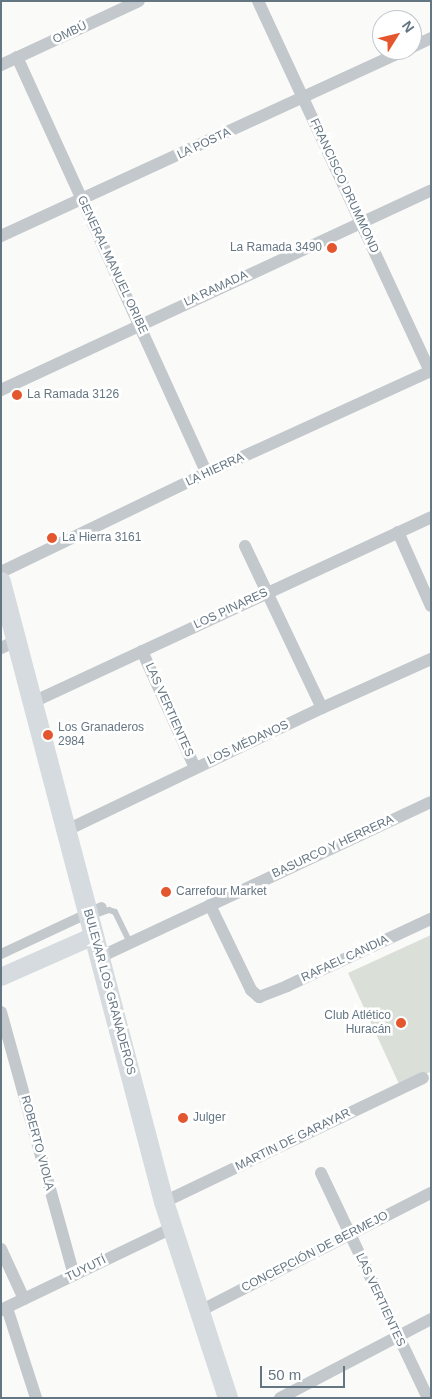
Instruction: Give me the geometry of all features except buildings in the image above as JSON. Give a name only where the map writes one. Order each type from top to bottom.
[{"type":"main road","name":"BULEVAR LOS GRANADEROS","points":[[1,582],[9,645],[33,702],[93,919],[100,957],[164,1202],[228,1398]]},
{"type":"main road","points":[[1,977],[93,919]]},
{"type":"street","name":"OMBÚ","points":[[1,65],[139,1]]},
{"type":"street","name":"FRANCISCO DRUMMOND","points":[[258,1],[430,371]]},
{"type":"street","name":"GENERAL MANUEL ORIBE","points":[[17,57],[207,473]]},
{"type":"street","name":"LA POSTA","points":[[1,236],[384,60]]},
{"type":"street","name":"LA RAMADA","points":[[1,390],[431,190]]},
{"type":"street","name":"LA HIERRA","points":[[1,572],[207,473],[430,371]]},
{"type":"street","name":"LOS PINARES","points":[[33,702],[431,517]]},
{"type":"street","points":[[398,532],[431,606]]},
{"type":"street","points":[[245,546],[322,708]]},
{"type":"street","name":"LAS VERTIENTES","points":[[142,651],[195,768]]},
{"type":"street","name":"LOS MÉDANOS","points":[[67,830],[322,708],[431,659]]},
{"type":"street","name":"BASURCO Y HERRERA","points":[[100,957],[431,802]]},
{"type":"street","name":"RAFAEL CANDIA","points":[[210,905],[251,990],[259,997],[287,986],[431,919]]},
{"type":"street","points":[[1,954],[93,919]]},
{"type":"street","name":"ROBERTO VIOLA","points":[[1,1012],[74,1275]]},
{"type":"street","name":"MARTIN DE GARAYAR","points":[[164,1202],[423,1078]]},
{"type":"street","name":"LAS VERTIENTES","points":[[322,1173],[397,1336],[428,1398]]},
{"type":"street","name":"CONCEPCIÓN DE BERMEJO","points":[[200,1311],[431,1193]]},
{"type":"street","name":"TUYUTÍ","points":[[4,1309],[172,1228]]},
{"type":"street","points":[[1,1250],[24,1299]]},
{"type":"street","points":[[4,1309],[36,1398]]},
{"type":"street","points":[[280,1398],[431,1319]]},
{"type":"lane","points":[[93,919],[112,910],[130,943]]},
{"type":"shaded area","name":"Club Atlético Huracán","points":[[431,935],[431,1074],[430,1072],[400,1086],[348,973]]},
{"type":"place","name":"La Ramada 3490","points":[[332,248]]},
{"type":"place","name":"La Ramada 3126","points":[[17,395]]},
{"type":"place","name":"La Hierra 3161","points":[[52,538]]},
{"type":"place","name":"Los Granaderos 2984","points":[[48,735]]},
{"type":"place","name":"Carrefour Market","points":[[166,892]]},
{"type":"place","name":"Club Atlético Huracán","points":[[401,1023]]},
{"type":"place","name":"Julger","points":[[183,1118]]}]
